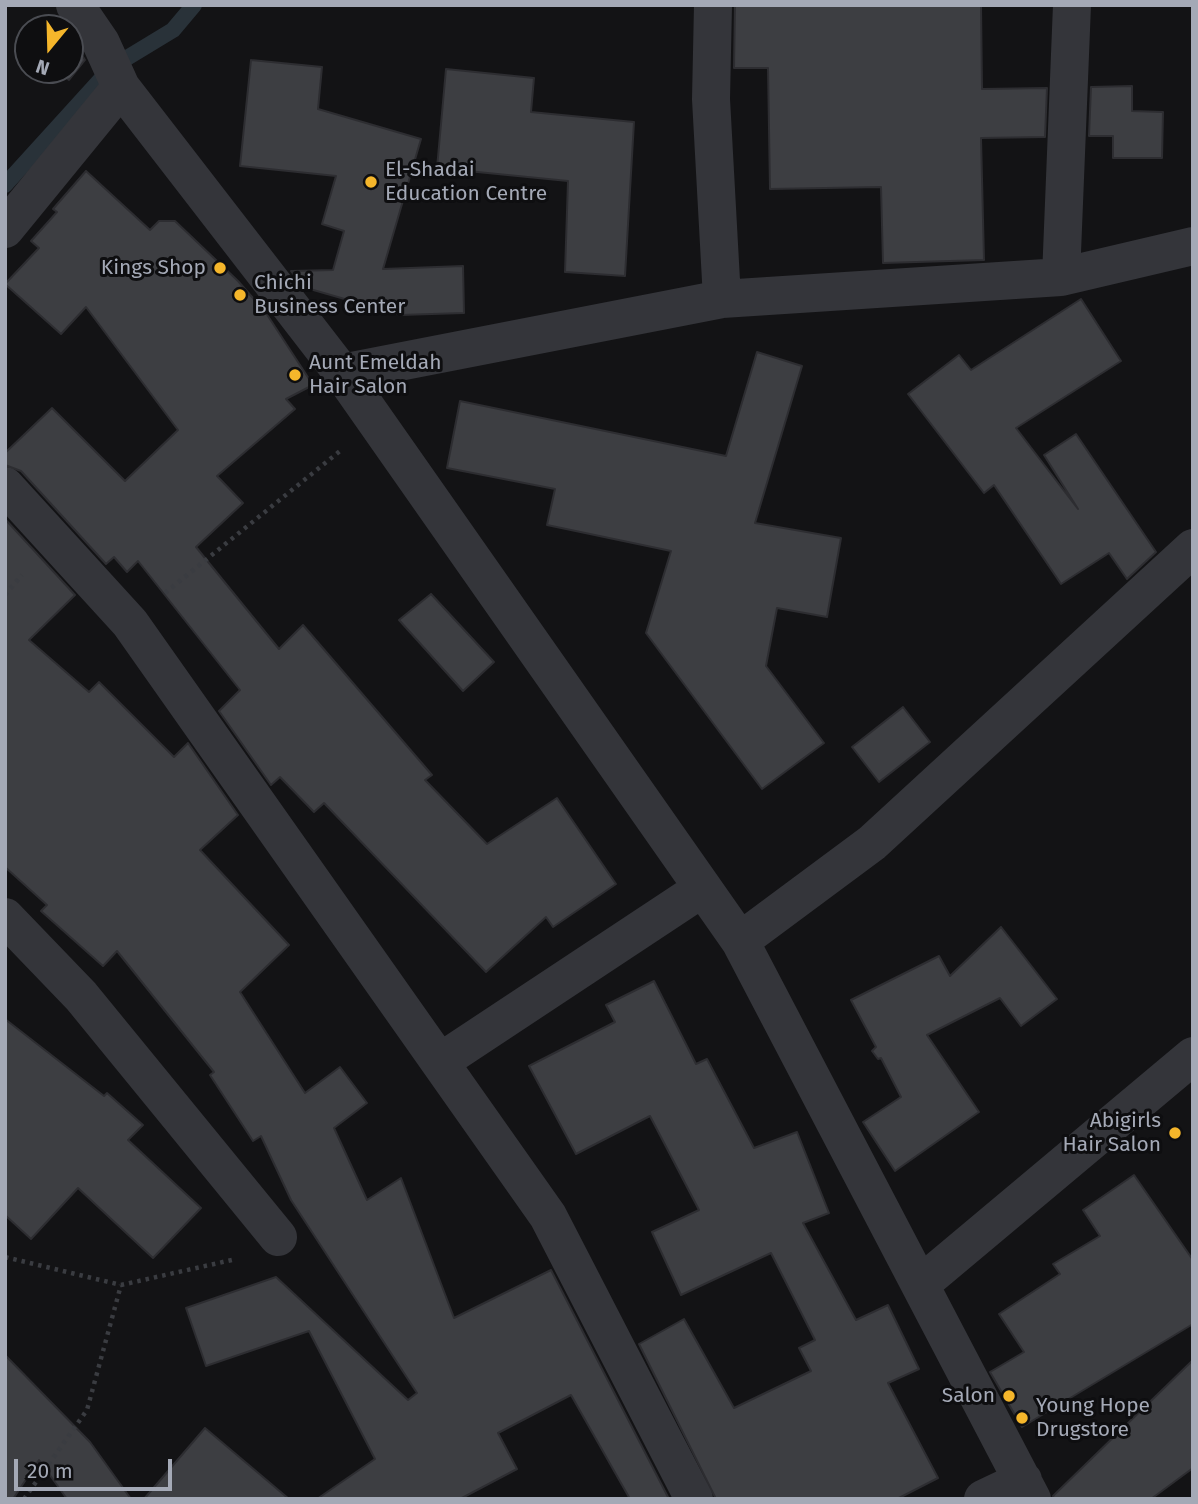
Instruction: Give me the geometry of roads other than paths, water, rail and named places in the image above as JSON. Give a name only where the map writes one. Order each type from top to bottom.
[{"type":"street","points":[[75,5],[101,43],[121,87],[342,373],[740,942],[1027,1490],[983,1499]]},
{"type":"street","points":[[713,5],[711,99],[722,299]]},
{"type":"street","points":[[1061,277],[1072,5]]},
{"type":"street","points":[[5,229],[121,87]]},
{"type":"street","points":[[342,373],[722,299],[1061,277],[1193,246]]},
{"type":"street","points":[[5,486],[130,623],[548,1216],[694,1499]]},
{"type":"street","points":[[740,942],[872,843],[1193,548]]},
{"type":"street","points":[[440,1062],[704,888]]},
{"type":"street","points":[[5,917],[81,996],[278,1237]]},
{"type":"street","points":[[921,1284],[1193,1056]]},
{"type":"waterway","points":[[5,185],[112,67],[173,30],[194,5]]},
{"type":"place","name":"El-Shadai Education Centre","points":[[371,182]]},
{"type":"place","name":"Kings Shop","points":[[220,268]]},
{"type":"place","name":"Chichi Business Center","points":[[240,295]]},
{"type":"place","name":"Aunt Emeldah Hair Salon","points":[[295,375]]},
{"type":"place","name":"Abigirls Hair Salon","points":[[1175,1133]]},
{"type":"place","name":"Salon","points":[[1009,1396]]},
{"type":"place","name":"Young Hope Drugstore","points":[[1022,1418]]}]
